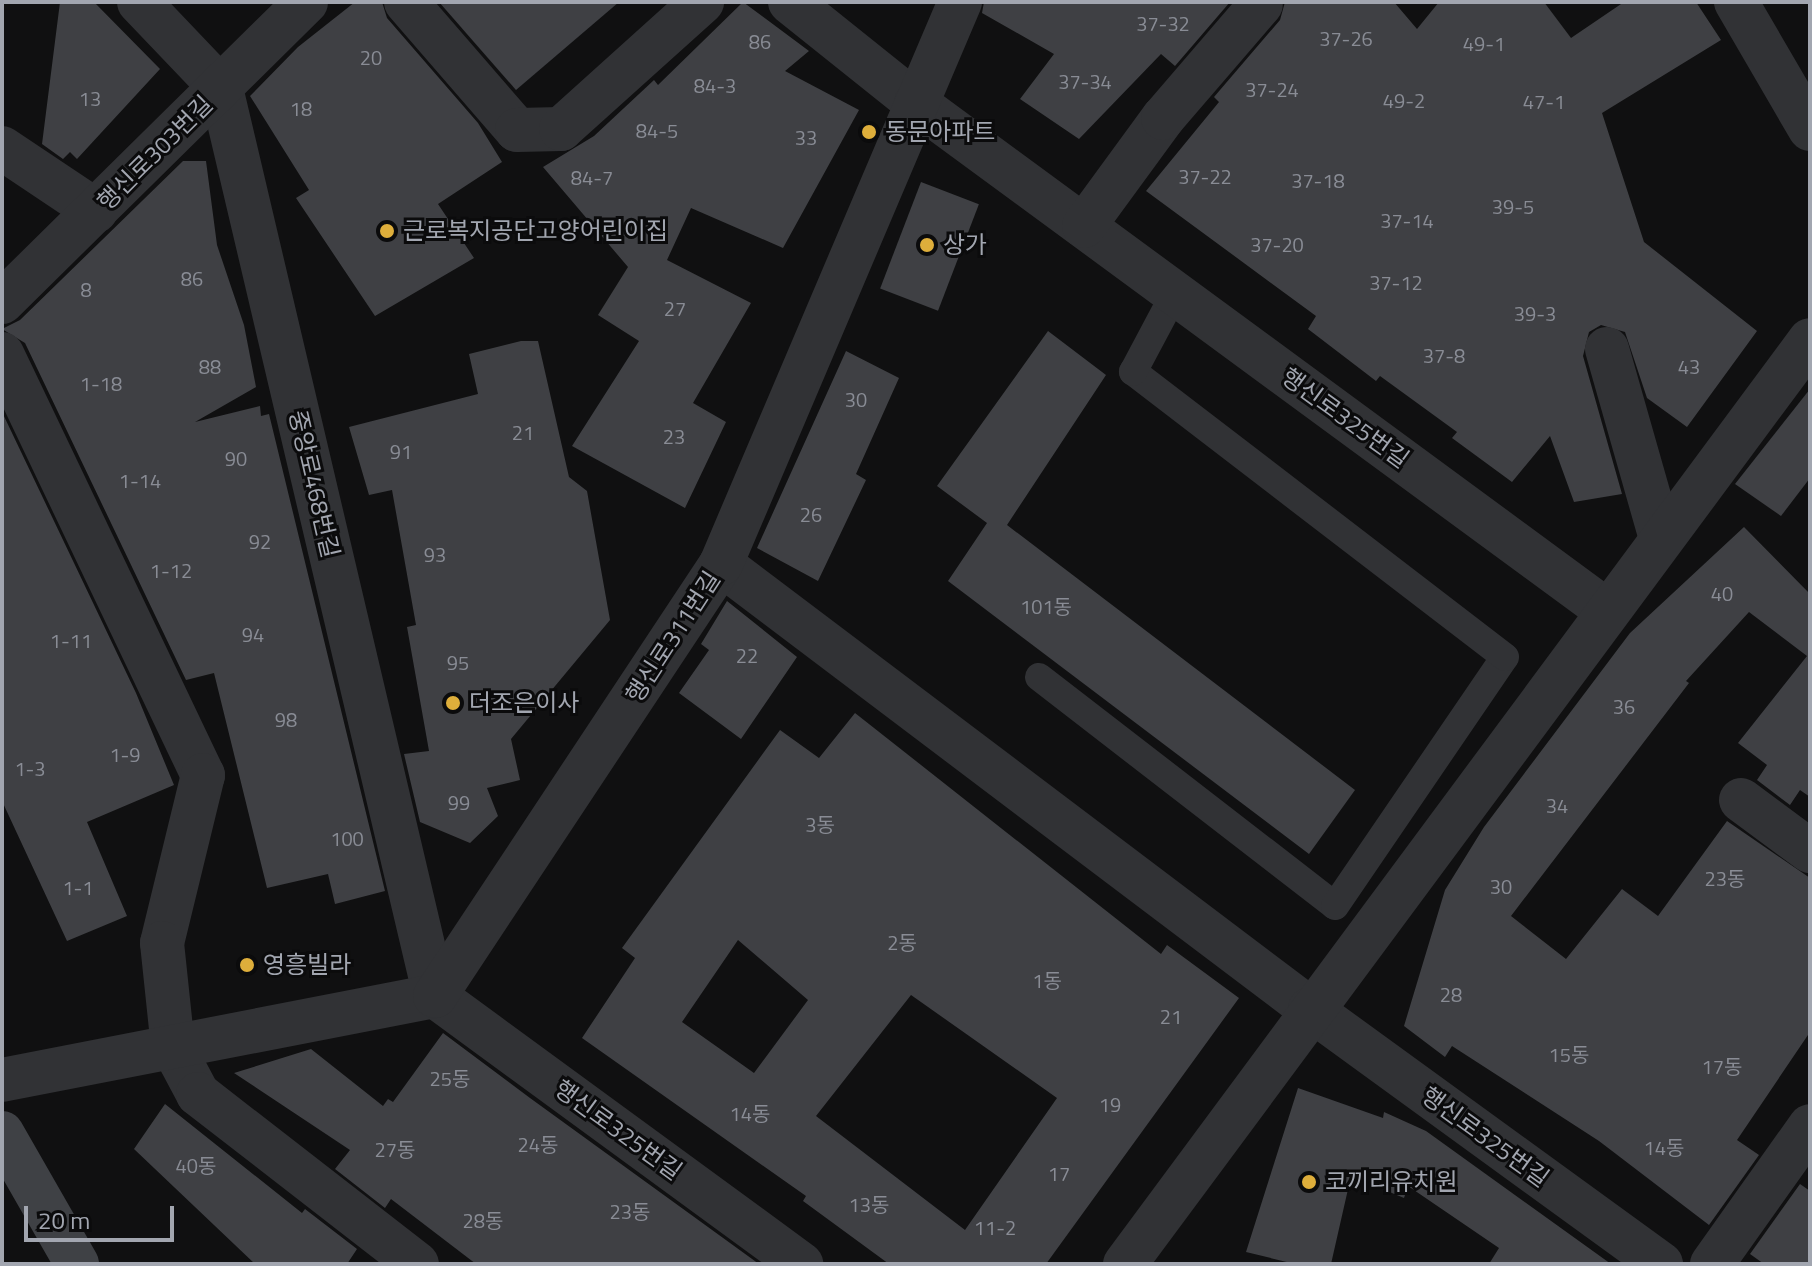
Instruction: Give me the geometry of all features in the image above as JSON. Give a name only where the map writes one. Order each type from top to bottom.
[{"type":"main road","points":[[2,1133],[77,1264]]},
{"type":"street","points":[[139,2],[221,88]]},
{"type":"street","name":"행신로303번길","points":[[2,302],[306,2]]},
{"type":"street","points":[[406,2],[517,130],[561,129],[702,2]]},
{"type":"street","name":"행신로325번길","points":[[790,2],[916,103],[1606,610]]},
{"type":"street","name":"행신로311번길","points":[[435,996],[721,564],[960,2]]},
{"type":"street","points":[[1736,2],[1810,129]]},
{"type":"street","points":[[1084,226],[1163,118],[1261,4]]},
{"type":"street","name":"중앙로468번길","points":[[221,88],[435,996]]},
{"type":"street","points":[[2,148],[96,211]]},
{"type":"street","points":[[1125,1264],[1310,1009],[1810,340]]},
{"type":"street","points":[[1607,349],[1661,538]]},
{"type":"street","points":[[2,354],[203,775],[162,943],[173,1047],[198,1094],[417,1264]]},
{"type":"street","name":"행신로325번길","points":[[721,564],[1310,1009],[1661,1264]]},
{"type":"street","points":[[1741,800],[1810,851]]},
{"type":"street","points":[[2,1080],[435,996]]},
{"type":"street","name":"행신로325번길","points":[[435,996],[801,1264]]},
{"type":"street","points":[[1712,1264],[1810,1126]]},
{"type":"lane","points":[[1039,677],[1335,906],[1505,657],[1133,372],[1175,293]]},
{"type":"building","points":[[60,2],[94,2],[160,69],[77,159],[70,152],[63,159],[42,144]]},
{"type":"building","points":[[355,2],[382,2],[387,18],[478,123],[502,162],[438,204],[474,258],[375,316],[296,198],[309,190],[250,96],[298,47]]},
{"type":"building","points":[[439,2],[619,2],[516,90]]},
{"type":"building","points":[[743,2],[809,51],[785,71],[859,110],[783,248],[691,208],[667,260],[751,303],[693,403],[726,422],[685,508],[572,446],[639,341],[598,315],[628,267],[543,167],[594,136],[654,80],[658,85]]},
{"type":"building","points":[[984,2],[1230,2],[1175,66],[1161,54],[1079,139],[1020,99],[1054,54],[982,13]]},
{"type":"building","points":[[1285,2],[1394,2],[1417,29],[1439,2],[1544,2],[1571,38],[1624,2],[1696,2],[1721,40],[1602,113],[1644,242],[1757,331],[1687,427],[1647,398],[1625,332],[1601,325],[1589,332],[1583,356],[1622,494],[1574,502],[1550,436],[1512,482],[1452,438],[1457,432],[1380,376],[1376,381],[1308,329],[1316,316],[1146,191],[1219,102],[1214,97],[1280,20]]},
{"type":"building","points":[[183,161],[206,161],[217,245],[244,325],[256,387],[195,422],[260,406],[261,416],[269,414],[385,891],[335,904],[328,874],[267,888],[214,673],[186,680],[25,343],[2,329],[20,320]]},
{"type":"building","name":"상가","points":[[921,182],[979,204],[938,311],[880,288]]},
{"type":"building","points":[[1048,331],[1106,375],[1007,525],[1355,790],[1309,854],[948,581],[987,523],[937,486]]},
{"type":"building","points":[[521,341],[538,341],[569,477],[587,491],[610,620],[511,739],[520,780],[487,788],[498,816],[470,843],[420,822],[404,754],[429,751],[407,627],[416,625],[392,490],[369,495],[349,427],[478,394],[469,354]]},
{"type":"building","points":[[846,351],[899,378],[856,474],[866,480],[818,581],[757,548]]},
{"type":"building","points":[[1810,389],[1810,478],[1781,516],[1735,484]]},
{"type":"building","points":[[2,412],[136,693],[174,785],[87,822],[127,916],[67,941],[2,801]]},
{"type":"building","points":[[1744,527],[1810,594],[1810,797],[1800,790],[1790,805],[1757,780],[1767,765],[1738,743],[1807,656],[1749,612],[1686,681],[1689,683],[1511,916],[1566,959],[1622,889],[1658,916],[1727,821],[1810,878],[1810,1032],[1737,1140],[1759,1155],[1709,1225],[1599,1141],[1452,1046],[1445,1057],[1404,1026],[1445,890],[1484,827],[1630,633]]},
{"type":"building","points":[[727,601],[797,657],[741,739],[679,693],[709,650],[701,644]]},
{"type":"building","points":[[855,713],[1161,954],[1167,945],[1239,998],[1046,1264],[889,1264],[803,1201],[806,1196],[582,1038],[635,958],[622,948],[780,730],[819,758]],"holes":[[[738,940],[808,1000],[754,1073],[682,1022]],[[911,995],[1057,1098],[965,1230],[816,1116]]]},
{"type":"building","points":[[443,1033],[759,1264],[476,1264],[391,1199],[385,1208],[335,1169],[350,1150],[234,1073],[311,1049],[383,1106],[388,1099],[393,1102]]},
{"type":"building","points":[[1298,1088],[1383,1118],[1384,1112],[1426,1131],[1611,1264],[1489,1264],[1499,1248],[1408,1186],[1404,1198],[1351,1176],[1331,1264],[1295,1264],[1246,1252]]},
{"type":"building","points":[[165,1104],[302,1213],[305,1209],[357,1249],[347,1264],[255,1264],[134,1149]]},
{"type":"building","points":[[1800,1184],[1810,1191],[1810,1264],[1764,1264],[1750,1254]]},
{"type":"place","name":"동문아파트","points":[[869,132]]},
{"type":"place","name":"근로복지공단고양어린이집","points":[[387,231]]},
{"type":"place","name":"상가","points":[[927,245]]},
{"type":"place","name":"더조은이사","points":[[453,703]]},
{"type":"place","name":"영흥빌라","points":[[247,965]]},
{"type":"place","name":"코끼리유치원","points":[[1309,1182]]}]
